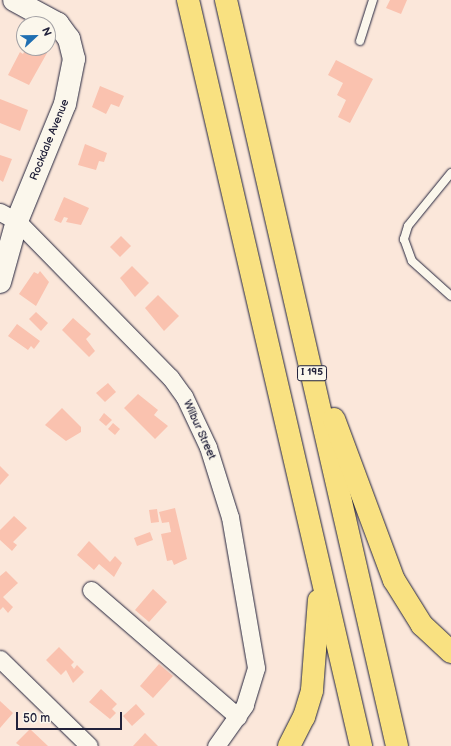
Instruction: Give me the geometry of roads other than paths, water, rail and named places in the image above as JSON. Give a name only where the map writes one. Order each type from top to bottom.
[{"type":"highway","points":[[188,0],[361,746]]},
{"type":"highway","name":"I 195","points":[[226,0],[397,746]]},
{"type":"highway","points":[[305,340],[394,580],[422,625],[451,652]]},
{"type":"highway","points":[[289,746],[304,717],[312,690],[318,635],[318,561]]},
{"type":"main road","name":"Rockdale Avenue","points":[[0,282],[9,217],[65,104],[74,59],[69,39],[58,24],[14,0]]},
{"type":"street","name":"Wilbur Street","points":[[9,217],[174,381],[202,433],[230,517],[256,653],[254,680],[238,717],[216,746]]},
{"type":"street","points":[[91,590],[238,717]]},
{"type":"street","points":[[0,659],[88,746]]},
{"type":"lane","points":[[360,41],[373,0]]},
{"type":"lane","points":[[451,173],[408,226],[404,239],[412,261],[451,296]]}]
